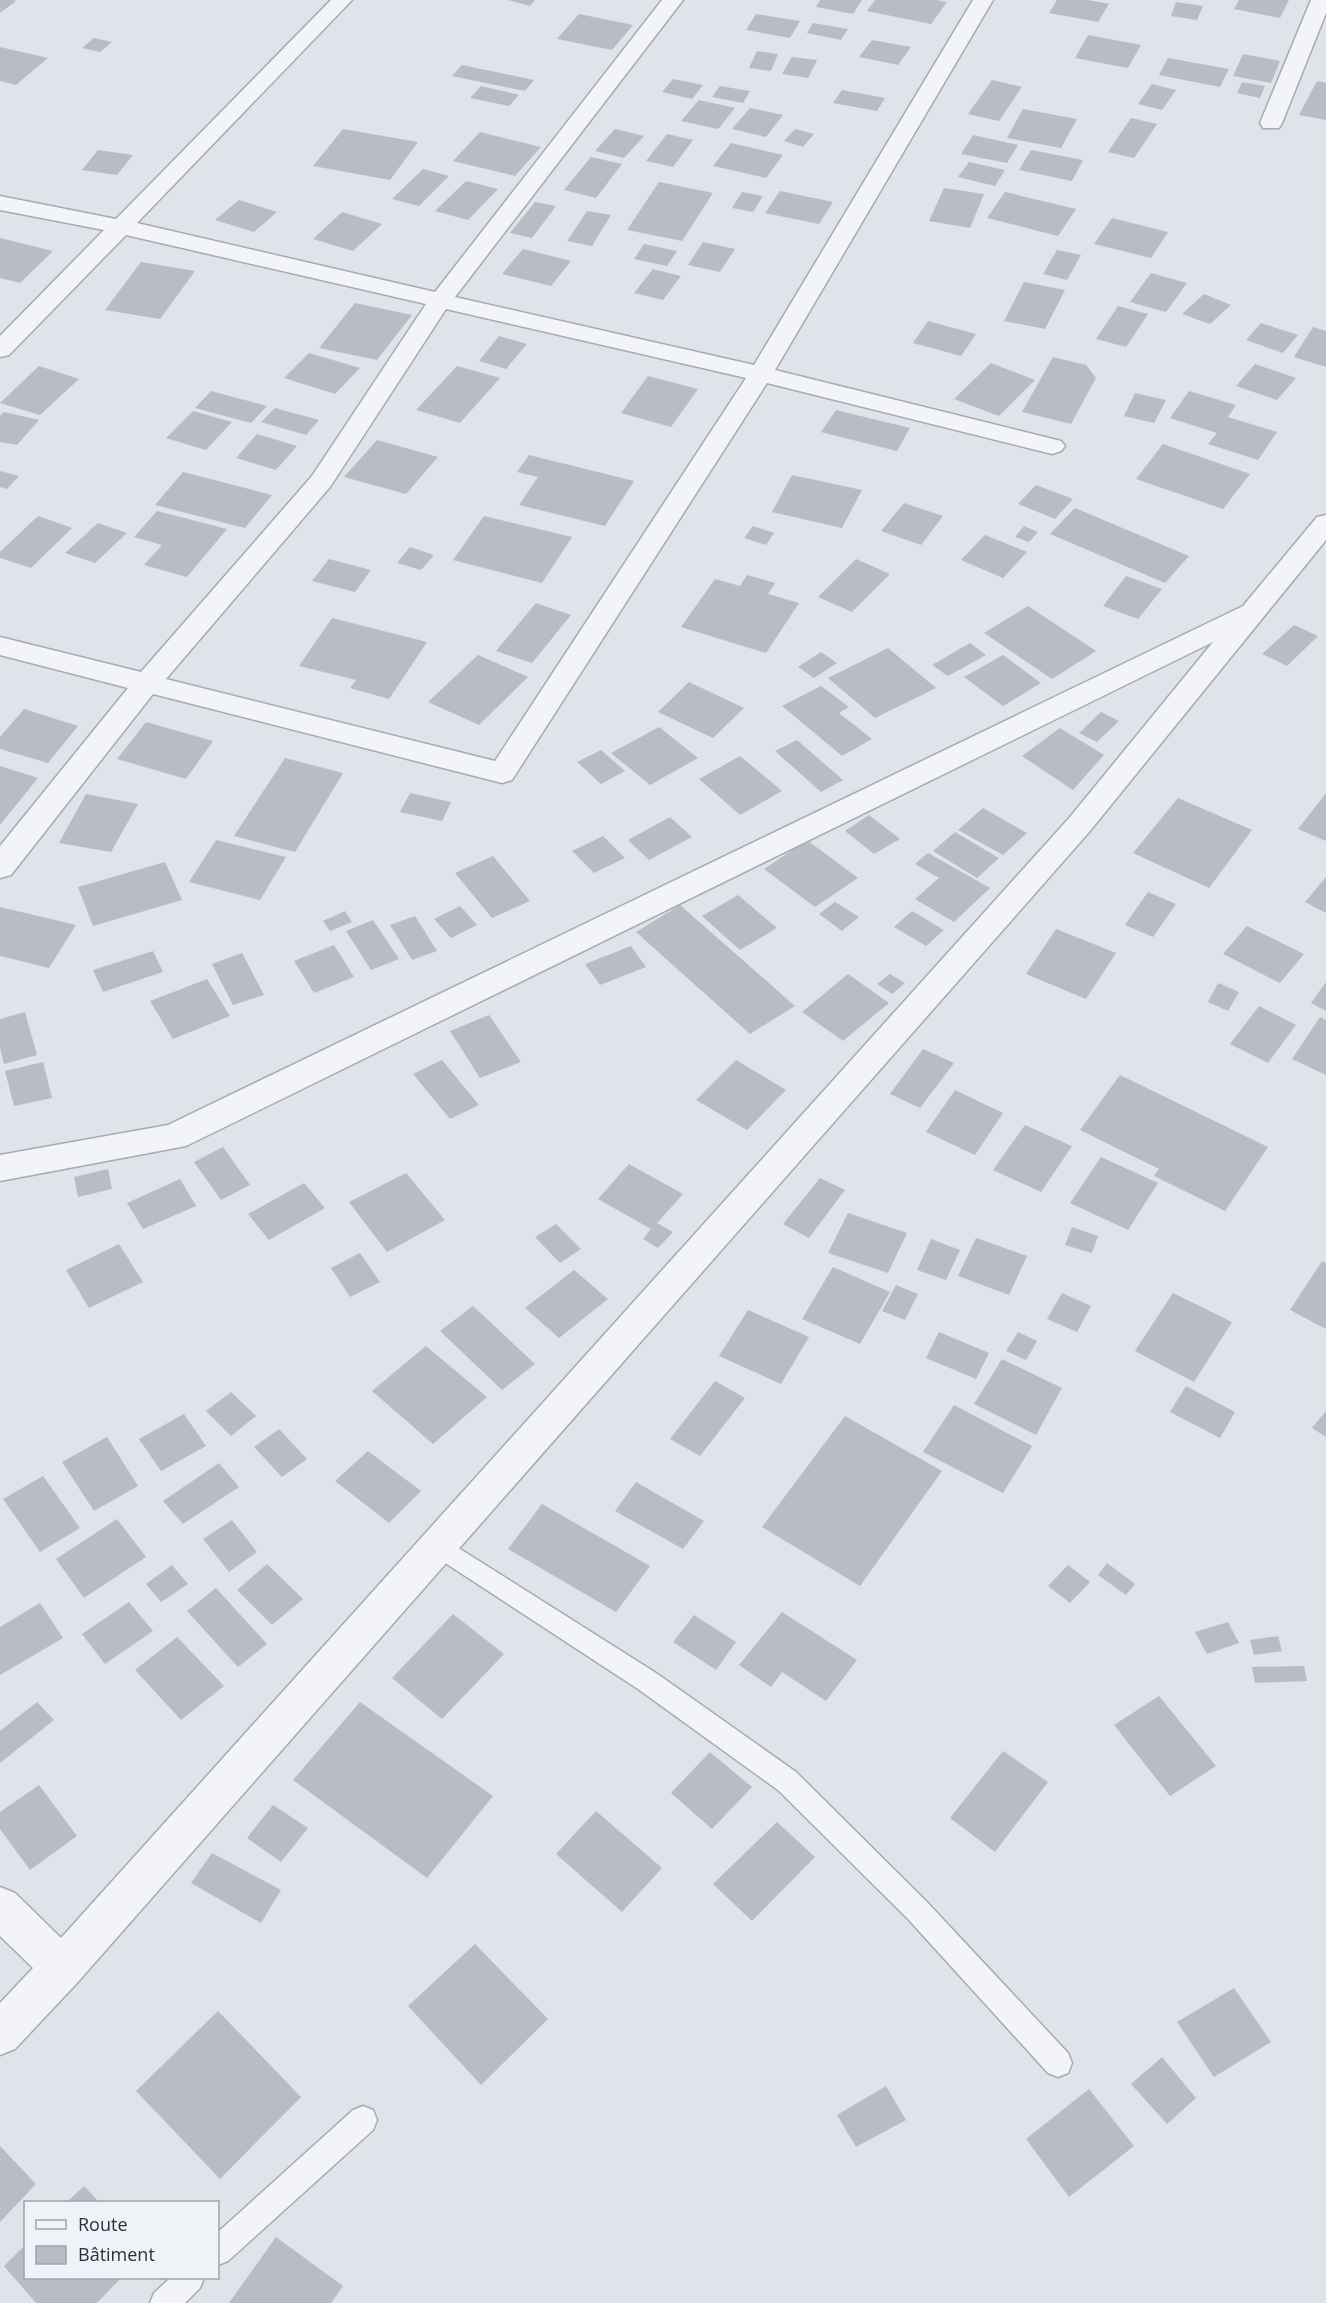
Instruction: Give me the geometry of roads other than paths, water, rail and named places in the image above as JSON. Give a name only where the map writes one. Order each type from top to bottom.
[{"type":"street","points":[[0,350],[118,226],[342,0]]},
{"type":"street","points":[[0,867],[107,730],[321,481],[439,302],[674,0]]},
{"type":"street","points":[[0,646],[146,685],[502,773],[761,374],[983,0]]},
{"type":"street","points":[[1271,123],[1322,0]]},
{"type":"street","points":[[0,203],[118,226],[439,302],[761,374],[1052,446]]},
{"type":"street","points":[[0,2034],[62,1968],[1080,824],[1326,524]]},
{"type":"street","points":[[0,1168],[174,1137],[1253,612]]},
{"type":"street","points":[[0,1907],[62,1968]]},
{"type":"lane","points":[[438,1546],[647,1681],[786,1781],[917,1910],[1058,2063]]},
{"type":"lane","points":[[219,2250],[363,2120]]},
{"type":"lane","points":[[165,2303],[188,2279]]}]
